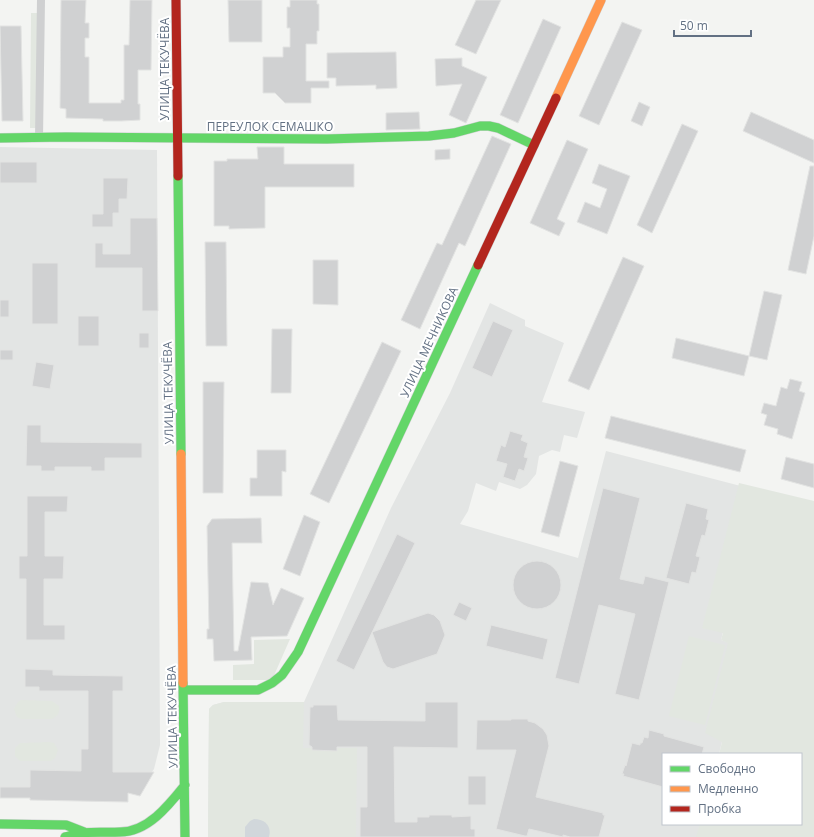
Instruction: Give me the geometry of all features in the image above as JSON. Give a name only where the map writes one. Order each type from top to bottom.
[{"type":"main road","name":"УЛИЦА ТЕКУЧЁВА","points":[[176,0],[185,837]]},
{"type":"main road","name":"УЛИЦА МЕЧНИКОВА","points":[[184,690],[258,690],[268,687],[285,674],[298,652],[601,0]]},
{"type":"main road","name":"ПЕРЕУЛОК СЕМАШКО","points":[[0,138],[78,137],[327,139],[429,136],[454,133],[480,126],[489,126],[498,128],[534,145]]},
{"type":"main road","points":[[65,837],[86,832],[126,832],[140,827],[153,820],[170,805],[185,785]]},
{"type":"main road","points":[[0,824],[66,826],[86,832]]},
{"type":"main road","points":[[126,832],[138,837]]},
{"type":"street","points":[[39,138],[41,0]]},
{"type":"shaded area","points":[[31,13],[38,13],[38,128],[30,128]]},
{"type":"shaded area","points":[[0,147],[157,150],[160,745],[154,769],[146,780],[133,789],[0,787]]},
{"type":"shaded area","points":[[490,303],[525,320],[525,326],[564,343],[542,402],[585,412],[577,438],[564,435],[560,452],[552,450],[539,456],[536,474],[527,485],[520,489],[499,482],[496,491],[476,483],[468,511],[460,524],[578,558],[606,451],[760,491],[721,640],[745,648],[719,753],[662,753],[662,825],[701,825],[698,837],[208,837],[209,709],[213,705],[224,702],[304,702],[391,508],[450,393]]},
{"type":"shaded area","points":[[739,483],[814,501],[814,837],[696,837],[700,825],[802,825],[802,753],[719,753],[722,742],[705,733],[728,643],[721,640],[723,633],[702,628]]},
{"type":"shaded area","points":[[689,636],[725,645],[705,725],[669,716]]},
{"type":"shaded area","points":[[290,639],[272,680],[233,680],[233,665],[254,664],[254,640]]},
{"type":"shaded area","points":[[21,700],[52,701],[59,706],[59,712],[52,719],[21,719],[17,717],[14,709]]},
{"type":"shaded area","points":[[224,702],[304,702],[303,748],[357,748],[356,837],[208,837],[209,709],[213,705]]},
{"type":"shaded area","points":[[20,743],[54,743],[58,750],[55,758],[51,761],[20,761],[15,756],[15,748]]},
{"type":"shaded area","points":[[254,819],[261,820],[267,824],[270,833],[269,837],[245,837],[245,827]]},
{"type":"building","points":[[61,0],[86,0],[85,23],[89,23],[89,38],[85,38],[85,57],[89,57],[89,103],[121,103],[121,100],[124,100],[124,45],[129,45],[130,0],[152,0],[151,70],[138,70],[138,104],[140,104],[140,120],[103,121],[103,119],[66,118],[66,109],[60,108]]},
{"type":"building","points":[[228,0],[262,0],[262,42],[229,42]]},
{"type":"building","points":[[290,0],[317,0],[317,4],[319,4],[319,31],[317,31],[317,44],[306,44],[306,81],[329,81],[329,88],[311,88],[311,103],[285,103],[275,93],[263,93],[263,57],[283,57],[283,47],[290,47],[290,28],[287,28],[287,7],[290,7]]},
{"type":"building","points":[[476,0],[501,0],[476,54],[455,45]]},
{"type":"building","points":[[543,19],[561,27],[518,123],[500,115]]},
{"type":"building","points":[[622,22],[642,30],[599,125],[579,116]]},
{"type":"building","points":[[0,26],[21,26],[23,121],[2,121]]},
{"type":"building","points":[[396,52],[397,88],[376,89],[376,85],[336,86],[336,78],[327,78],[327,53]]},
{"type":"building","points":[[462,58],[462,66],[487,77],[466,123],[449,115],[462,84],[436,86],[435,59]]},
{"type":"building","points":[[639,102],[650,107],[642,126],[631,121]]},
{"type":"building","points":[[419,112],[420,129],[386,130],[386,113]]},
{"type":"building","points":[[751,112],[814,140],[814,163],[743,131]]},
{"type":"building","points":[[682,124],[698,131],[652,233],[637,225]]},
{"type":"building","points":[[492,136],[511,144],[465,246],[459,243],[420,329],[401,320],[437,243],[442,245]]},
{"type":"building","points":[[567,140],[588,149],[557,219],[565,223],[559,236],[530,223]]},
{"type":"building","points":[[257,147],[284,147],[284,164],[354,164],[354,187],[265,187],[265,228],[229,229],[229,226],[214,226],[214,161],[227,161],[227,159],[258,159]]},
{"type":"building","points":[[450,149],[450,159],[435,160],[435,150]]},
{"type":"building","points":[[0,162],[37,162],[37,183],[0,183]]},
{"type":"building","points":[[599,164],[630,176],[607,234],[577,222],[585,202],[600,208],[607,189],[592,183]]},
{"type":"building","points":[[810,166],[814,166],[814,236],[806,274],[788,270]]},
{"type":"building","points":[[103,178],[128,178],[127,199],[119,199],[119,213],[113,213],[113,227],[92,227],[92,214],[103,214]]},
{"type":"building","points":[[130,218],[157,218],[158,311],[142,311],[142,268],[95,268],[95,243],[103,243],[103,254],[130,254]]},
{"type":"building","points":[[205,242],[226,242],[227,346],[206,346]]},
{"type":"building","points":[[623,257],[644,266],[589,390],[568,381]]},
{"type":"building","points":[[313,260],[338,260],[338,305],[313,304]]},
{"type":"building","points":[[32,263],[58,263],[58,324],[32,324]]},
{"type":"building","points":[[764,291],[782,295],[767,360],[749,356]]},
{"type":"building","points":[[0,300],[9,300],[9,317],[0,317]]},
{"type":"building","points":[[78,316],[99,316],[99,346],[78,346]]},
{"type":"building","points":[[493,321],[513,330],[492,377],[472,368]]},
{"type":"building","points":[[272,329],[292,329],[291,393],[271,393]]},
{"type":"building","points":[[139,333],[149,333],[149,348],[139,348]]},
{"type":"building","points":[[676,338],[749,356],[744,376],[672,358]]},
{"type":"building","points":[[382,342],[401,351],[329,503],[310,494]]},
{"type":"building","points":[[0,350],[13,350],[13,360],[0,360]]},
{"type":"building","points":[[36,362],[54,365],[50,389],[32,386]]},
{"type":"building","points":[[790,379],[802,382],[799,391],[805,393],[792,439],[777,434],[778,429],[764,425],[767,415],[761,413],[764,403],[776,406],[781,387],[787,389]]},
{"type":"building","points":[[203,382],[224,382],[223,493],[203,493]]},
{"type":"building","points":[[611,416],[746,450],[740,472],[605,438]]},
{"type":"building","points":[[27,425],[41,425],[41,442],[142,443],[142,458],[105,458],[105,471],[91,471],[91,467],[55,467],[55,471],[41,471],[41,466],[26,466]]},
{"type":"building","points":[[510,431],[523,435],[521,440],[528,443],[524,457],[528,458],[524,471],[519,469],[515,481],[503,477],[507,464],[496,461],[501,445],[505,447]]},
{"type":"building","points":[[257,450],[286,450],[286,472],[282,471],[282,496],[250,496],[250,478],[257,478]]},
{"type":"building","points":[[786,457],[814,464],[814,488],[781,479]]},
{"type":"building","points":[[560,461],[578,466],[559,537],[541,532]]},
{"type":"building","points":[[603,488],[640,498],[620,579],[643,584],[645,576],[669,582],[639,700],[615,694],[635,614],[599,605],[579,684],[555,678]]},
{"type":"building","points":[[27,496],[68,496],[67,512],[45,512],[45,556],[64,556],[63,579],[44,579],[44,625],[65,625],[65,640],[26,640],[26,579],[19,579],[19,556],[27,556]]},
{"type":"building","points":[[686,503],[708,509],[706,519],[709,520],[705,536],[702,535],[696,556],[700,557],[696,573],[692,572],[689,584],[666,578]]},
{"type":"building","points":[[304,515],[320,522],[300,576],[283,569]]},
{"type":"building","points":[[261,518],[262,543],[232,543],[234,651],[238,651],[251,582],[268,583],[273,605],[281,588],[304,598],[287,636],[251,637],[252,660],[214,661],[213,639],[207,639],[207,629],[209,629],[207,526],[212,519]]},
{"type":"building","points":[[397,534],[415,543],[354,670],[336,661]]},
{"type":"building","points":[[532,561],[542,561],[551,565],[557,571],[560,576],[560,594],[551,605],[542,609],[532,609],[523,605],[517,599],[513,590],[513,580],[517,571],[523,565]]},
{"type":"building","points":[[459,602],[472,608],[466,621],[453,615]]},
{"type":"building","points":[[428,613],[434,615],[440,621],[445,635],[437,654],[393,669],[387,667],[383,662],[372,632]]},
{"type":"building","points":[[491,625],[548,639],[543,660],[486,646]]},
{"type":"building","points":[[25,669],[53,670],[53,675],[123,676],[123,691],[113,691],[113,772],[154,772],[140,796],[128,793],[128,802],[0,798],[0,787],[30,787],[30,770],[81,771],[81,749],[88,749],[88,691],[39,691],[39,687],[25,687]]},
{"type":"building","points":[[425,702],[458,702],[458,748],[394,747],[395,822],[417,822],[417,817],[429,817],[429,815],[452,815],[452,817],[471,816],[471,829],[475,829],[475,837],[360,837],[360,807],[367,807],[367,747],[337,747],[337,751],[312,750],[312,747],[309,745],[310,707],[313,707],[313,705],[337,705],[338,720],[425,721]]},
{"type":"building","points":[[528,719],[528,721],[535,723],[543,729],[547,735],[549,746],[536,797],[603,813],[603,815],[605,815],[599,837],[570,837],[563,835],[563,837],[529,829],[527,836],[525,836],[496,829],[516,750],[476,750],[477,720]]},
{"type":"building","points":[[649,730],[664,734],[664,736],[704,747],[702,753],[662,753],[662,787],[623,776],[624,774],[622,774],[625,765],[626,766],[632,743],[640,745],[644,737],[648,738]]},
{"type":"building","points":[[468,776],[486,776],[486,805],[468,805]]},
{"type":"traffic: fast","points":[[0,138],[66,137],[327,139],[429,136],[454,133],[480,126],[489,126],[498,128],[534,145]]},
{"type":"traffic: fast","points":[[178,176],[181,454]]},
{"type":"traffic: fast","points":[[184,690],[258,690],[272,683],[282,675],[298,652],[478,265]]},
{"type":"traffic: fast","points":[[183,683],[185,837]]},
{"type":"traffic: fast","points":[[65,837],[79,833],[130,831],[140,827],[149,822],[165,809],[185,785]]},
{"type":"traffic: fast","points":[[0,824],[66,825],[84,832]]},
{"type":"traffic: slow","points":[[556,98],[601,0]]},
{"type":"traffic: slow","points":[[181,454],[183,683]]},
{"type":"traffic: jam","points":[[176,0],[178,176]]},
{"type":"traffic: jam","points":[[478,265],[556,98]]}]
